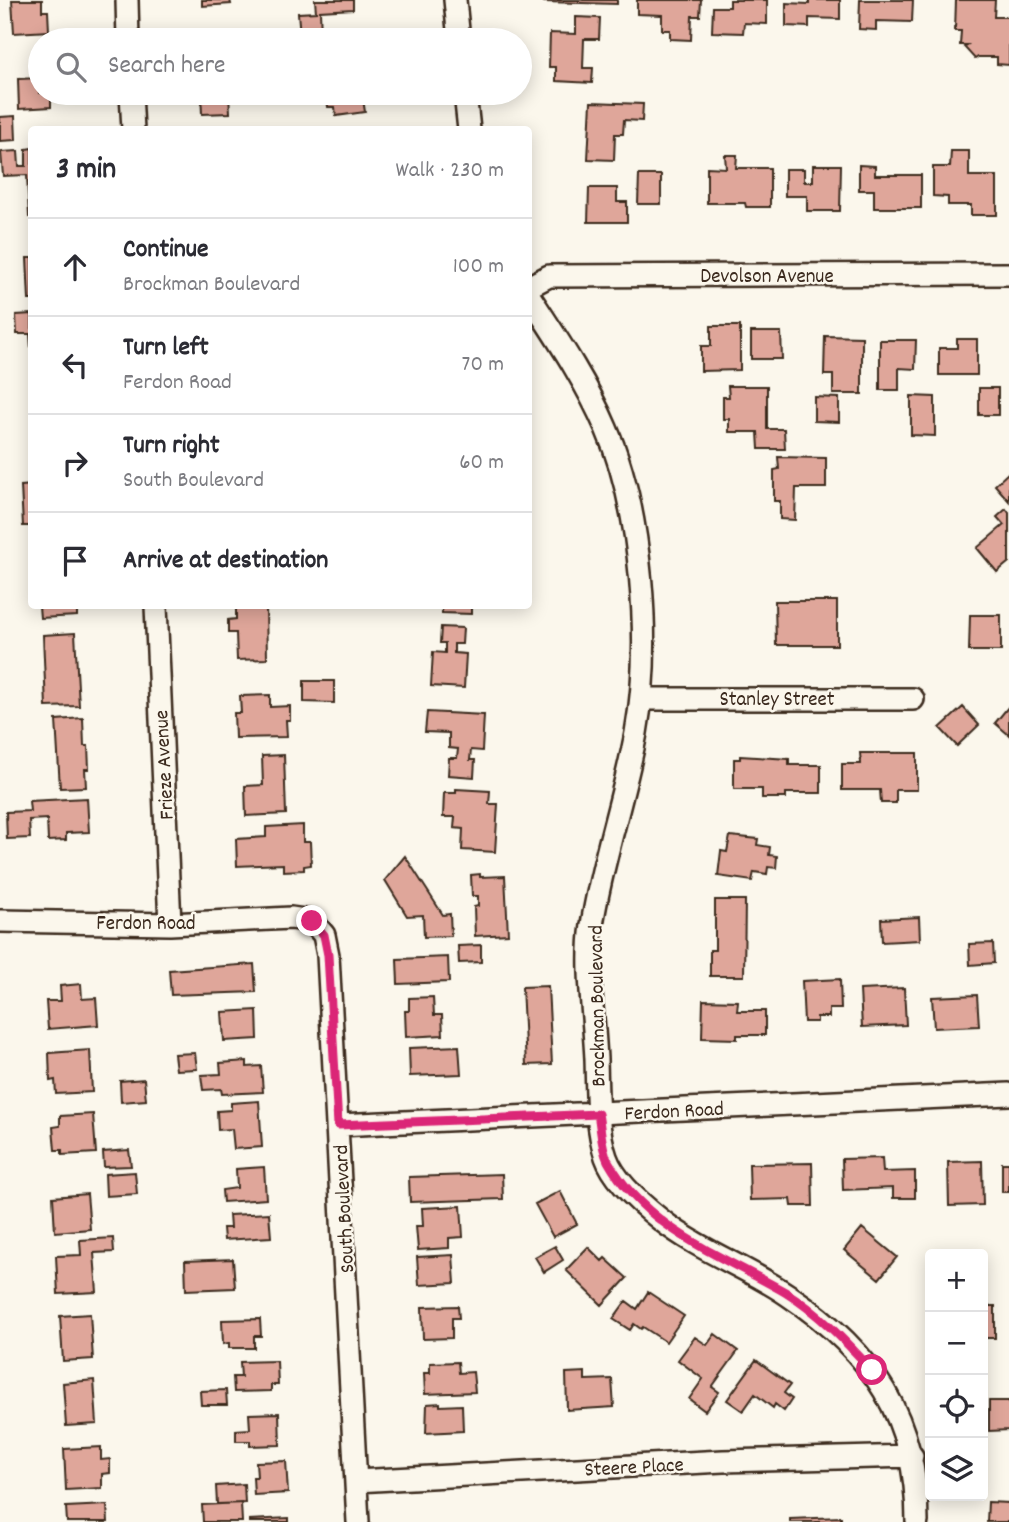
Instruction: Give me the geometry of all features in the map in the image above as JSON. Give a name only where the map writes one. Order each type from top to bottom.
[{"type":"street","points":[[127,0],[128,28]]},
{"type":"street","points":[[456,0],[458,28]]},
{"type":"street","points":[[132,105],[133,126]]},
{"type":"street","points":[[466,105],[468,126]]},
{"type":"street","name":"Devolson Avenue","points":[[532,285],[549,276],[1009,274]]},
{"type":"street","name":"Brockman Boulevard","points":[[532,300],[569,357],[607,429],[630,505],[642,594],[641,699],[636,734],[592,930],[591,969],[598,1114],[607,1158],[635,1200],[679,1235],[788,1294],[842,1336],[872,1370],[891,1401],[912,1456],[917,1487],[917,1522]]},
{"type":"street","name":"Frieze Avenue","points":[[156,609],[170,924]]},
{"type":"street","name":"Stanley Street","points":[[641,699],[913,699]]},
{"type":"street","name":"Ferdon Road","points":[[0,921],[170,924],[291,918]]},
{"type":"street","name":"South Boulevard","points":[[291,918],[312,921],[324,935],[328,955],[358,1522]]},
{"type":"street","name":"Ferdon Road","points":[[338,1125],[1009,1094]]},
{"type":"street","name":"Steere Place","points":[[356,1481],[723,1461],[912,1456]]},
{"type":"building","points":[[12,0],[42,0],[42,11],[48,11],[49,28],[28,28],[28,32],[14,33]]},
{"type":"building","points":[[202,0],[230,0],[231,4],[202,6]]},
{"type":"building","points":[[315,0],[353,0],[353,9],[320,11],[321,28],[299,28],[298,13],[316,12]]},
{"type":"building","points":[[617,0],[617,4],[544,2]]},
{"type":"building","points":[[637,0],[701,0],[700,16],[692,16],[691,40],[670,39],[670,30],[662,30],[662,15],[637,14]]},
{"type":"building","points":[[730,0],[767,0],[767,24],[744,23],[743,33],[712,32],[713,7],[730,7]]},
{"type":"building","points":[[809,0],[840,0],[840,19],[809,18],[809,27],[786,26],[786,3],[809,4]]},
{"type":"building","points":[[860,0],[913,0],[912,22],[876,21],[876,30],[859,29]]},
{"type":"building","points":[[956,0],[995,0],[994,17],[1009,17],[1009,65],[997,64],[997,57],[975,59],[964,47],[967,45],[960,45],[961,31],[955,31]]},
{"type":"building","points":[[576,17],[600,18],[599,39],[584,39],[583,68],[593,68],[592,83],[556,81],[556,67],[549,67],[550,33],[576,34]]},
{"type":"building","points":[[18,79],[28,79],[28,105],[51,107],[19,109]]},
{"type":"building","points":[[591,102],[643,104],[642,121],[624,120],[623,134],[615,134],[614,160],[588,159]]},
{"type":"building","points":[[202,105],[230,105],[230,113],[202,114]]},
{"type":"building","points":[[364,105],[365,112],[336,116],[335,107],[328,107]]},
{"type":"building","points":[[15,116],[16,140],[0,141],[0,117]]},
{"type":"building","points":[[26,149],[28,196],[27,175],[3,176],[1,152],[18,151],[19,166],[26,166]]},
{"type":"building","points":[[951,151],[969,151],[969,176],[997,176],[997,215],[971,215],[971,205],[948,205],[948,197],[933,196],[933,167],[950,167]]},
{"type":"building","points":[[725,155],[737,155],[736,168],[770,168],[770,207],[746,207],[745,203],[707,203],[707,167],[726,168]]},
{"type":"building","points":[[813,165],[841,165],[840,211],[807,211],[807,196],[785,196],[785,169],[804,169],[804,182],[813,182]]},
{"type":"building","points":[[859,165],[875,166],[875,175],[921,175],[921,208],[874,208],[874,190],[859,190]]},
{"type":"building","points":[[639,175],[661,175],[661,204],[638,204]]},
{"type":"building","points":[[589,188],[617,188],[617,202],[627,202],[627,222],[588,222]]},
{"type":"building","points":[[28,314],[28,334],[17,334],[16,315]]},
{"type":"building","points":[[711,326],[740,326],[740,370],[701,371],[701,346],[711,346]]},
{"type":"building","points":[[751,332],[781,332],[782,359],[751,359]]},
{"type":"building","points":[[825,336],[862,337],[862,394],[833,394],[833,375],[824,375]]},
{"type":"building","points":[[957,339],[977,339],[977,375],[939,375],[939,348],[957,348]]},
{"type":"building","points":[[880,340],[916,340],[915,369],[899,368],[899,390],[880,390]]},
{"type":"building","points":[[728,386],[767,386],[767,429],[784,429],[785,449],[759,449],[758,432],[729,432],[729,419],[723,419],[723,397],[729,397]]},
{"type":"building","points":[[979,388],[998,388],[998,415],[979,415]]},
{"type":"building","points":[[911,396],[935,397],[935,436],[911,435]]},
{"type":"building","points":[[814,397],[839,398],[839,422],[814,421]]},
{"type":"building","points":[[778,457],[826,458],[826,488],[796,488],[795,520],[780,519],[780,501],[774,501],[774,470],[779,469]]},
{"type":"building","points":[[1009,472],[1009,501],[995,485]]},
{"type":"building","points":[[28,485],[28,526],[23,526],[21,486]]},
{"type":"building","points":[[1006,509],[1009,513],[1009,562],[997,572],[977,548],[1004,525],[997,517]]},
{"type":"building","points":[[775,601],[837,601],[837,645],[776,645]]},
{"type":"building","points":[[39,609],[77,609],[77,616],[40,618]]},
{"type":"building","points":[[236,609],[266,609],[267,659],[237,660],[236,633],[228,633],[228,620],[236,619]]},
{"type":"building","points":[[442,609],[471,609],[471,614],[442,613]]},
{"type":"building","points":[[970,615],[1001,615],[1001,651],[969,651]]},
{"type":"building","points":[[441,627],[463,628],[462,644],[454,644],[454,653],[466,654],[464,688],[431,686],[433,652],[445,653],[445,643],[440,643]]},
{"type":"building","points":[[75,633],[79,706],[46,707],[43,635]]},
{"type":"building","points":[[304,681],[334,681],[334,703],[304,702]]},
{"type":"building","points":[[270,695],[270,707],[290,706],[290,720],[286,720],[287,737],[235,738],[234,713],[241,713],[240,696]]},
{"type":"building","points":[[1009,706],[1009,735],[995,723]]},
{"type":"building","points":[[963,707],[979,725],[957,746],[940,728]]},
{"type":"building","points":[[427,712],[484,715],[482,751],[471,750],[470,760],[475,760],[474,777],[448,775],[449,758],[457,758],[458,749],[449,748],[449,733],[425,732]]},
{"type":"building","points":[[83,718],[84,746],[88,746],[89,769],[85,769],[86,787],[60,788],[56,720]]},
{"type":"building","points":[[860,753],[917,753],[917,790],[896,790],[896,803],[881,803],[880,790],[842,790],[842,764],[861,764]]},
{"type":"building","points":[[284,755],[286,814],[246,816],[245,786],[263,785],[262,756]]},
{"type":"building","points":[[740,756],[789,759],[789,765],[821,765],[821,793],[786,793],[786,798],[762,798],[762,789],[734,789],[734,759],[740,759]]},
{"type":"building","points":[[456,789],[490,791],[489,804],[498,804],[495,852],[462,850],[463,829],[454,828],[455,817],[443,817],[444,793],[456,793]]},
{"type":"building","points":[[87,798],[89,832],[66,833],[66,840],[48,841],[47,819],[29,820],[30,838],[7,839],[6,812],[30,811],[29,801]]},
{"type":"building","points":[[303,825],[303,842],[310,842],[311,865],[304,866],[304,870],[283,871],[283,864],[237,866],[236,839],[266,837],[266,827]]},
{"type":"building","points":[[730,836],[758,839],[757,845],[770,847],[769,855],[777,856],[776,868],[768,867],[767,874],[754,872],[752,881],[718,876],[721,851],[727,852]]},
{"type":"building","points":[[405,856],[443,915],[450,914],[451,936],[424,937],[423,915],[407,916],[385,880]]},
{"type":"building","points":[[480,874],[480,877],[505,876],[508,934],[475,936],[474,907],[478,906],[478,896],[472,896],[471,875]]},
{"type":"building","points":[[715,900],[745,900],[744,976],[710,976],[710,950],[715,950]]},
{"type":"building","points":[[919,917],[920,940],[882,942],[881,919]]},
{"type":"building","points":[[993,943],[994,963],[970,965],[969,944]]},
{"type":"building","points":[[481,945],[481,962],[459,963],[458,946]]},
{"type":"building","points":[[448,957],[449,982],[398,984],[397,959]]},
{"type":"building","points":[[254,964],[256,992],[171,995],[169,970]]},
{"type":"building","points":[[840,979],[841,1009],[829,1009],[829,1017],[817,1017],[817,1022],[804,1022],[802,981]]},
{"type":"building","points":[[81,984],[82,999],[96,998],[98,1025],[48,1029],[46,1001],[61,1001],[60,986]]},
{"type":"building","points":[[548,986],[552,1064],[526,1065],[522,987]]},
{"type":"building","points":[[904,988],[906,1025],[862,1027],[860,990]]},
{"type":"building","points":[[977,995],[979,1026],[934,1028],[932,997]]},
{"type":"building","points":[[433,997],[434,1015],[442,1015],[443,1035],[406,1037],[405,1011],[409,1011],[409,998]]},
{"type":"building","points":[[703,1000],[738,1001],[737,1011],[765,1011],[765,1035],[737,1035],[737,1039],[702,1038]]},
{"type":"building","points":[[257,1010],[258,1039],[224,1041],[222,1012]]},
{"type":"building","points":[[459,1046],[461,1074],[410,1076],[409,1048]]},
{"type":"building","points":[[90,1050],[92,1092],[56,1094],[55,1080],[50,1081],[49,1053]]},
{"type":"building","points":[[195,1053],[197,1069],[176,1070],[174,1054]]},
{"type":"building","points":[[247,1061],[247,1067],[261,1066],[263,1092],[222,1094],[221,1089],[203,1090],[201,1075],[221,1074],[220,1063]]},
{"type":"building","points":[[144,1079],[146,1100],[121,1102],[120,1081]]},
{"type":"building","points":[[259,1101],[262,1147],[234,1149],[232,1129],[218,1130],[217,1111],[231,1110],[231,1103]]},
{"type":"building","points":[[93,1114],[96,1153],[62,1155],[62,1150],[55,1150],[53,1127],[60,1126],[60,1116]]},
{"type":"building","points":[[129,1150],[131,1166],[104,1167],[103,1152]]},
{"type":"building","points":[[882,1158],[883,1172],[915,1171],[915,1198],[893,1198],[893,1188],[843,1190],[842,1159]]},
{"type":"building","points":[[982,1161],[983,1205],[949,1206],[948,1162]]},
{"type":"building","points":[[812,1163],[813,1206],[792,1206],[791,1199],[750,1200],[749,1164]]},
{"type":"building","points":[[1002,1163],[1009,1163],[1009,1192],[1002,1192]]},
{"type":"building","points":[[264,1167],[266,1199],[223,1202],[222,1190],[237,1188],[236,1169]]},
{"type":"building","points":[[135,1172],[137,1194],[106,1196],[105,1174]]},
{"type":"building","points":[[502,1174],[503,1199],[410,1202],[409,1177]]},
{"type":"building","points":[[560,1191],[577,1224],[553,1237],[535,1204]]},
{"type":"building","points":[[87,1194],[90,1229],[55,1232],[53,1197]]},
{"type":"building","points":[[461,1206],[463,1237],[449,1238],[449,1248],[418,1250],[416,1226],[423,1226],[422,1208]]},
{"type":"building","points":[[269,1213],[271,1237],[224,1240],[223,1228],[230,1228],[229,1215]]},
{"type":"building","points":[[862,1228],[897,1257],[879,1279],[844,1250]]},
{"type":"building","points":[[113,1238],[114,1252],[94,1253],[97,1292],[58,1294],[56,1256],[81,1255],[80,1240]]},
{"type":"building","points":[[555,1246],[563,1260],[544,1272],[535,1257]]},
{"type":"building","points":[[588,1247],[602,1261],[605,1258],[627,1278],[602,1305],[566,1270]]},
{"type":"building","points":[[453,1255],[455,1283],[419,1285],[417,1257]]},
{"type":"building","points":[[233,1259],[235,1288],[186,1290],[185,1261]]},
{"type":"building","points":[[648,1292],[684,1316],[666,1342],[643,1327],[641,1329],[634,1324],[630,1330],[613,1319],[626,1301],[637,1309]]},
{"type":"building","points":[[458,1306],[459,1318],[452,1318],[452,1338],[423,1339],[422,1307]]},
{"type":"building","points":[[988,1306],[995,1306],[995,1338],[988,1338]]},
{"type":"building","points":[[90,1314],[93,1359],[63,1361],[60,1316]]},
{"type":"building","points":[[260,1319],[261,1336],[254,1336],[254,1348],[229,1348],[229,1343],[223,1344],[222,1320]]},
{"type":"building","points":[[715,1334],[738,1351],[712,1387],[719,1392],[705,1411],[689,1399],[703,1379],[678,1360],[695,1337],[707,1345]]},
{"type":"building","points":[[756,1360],[790,1385],[784,1393],[792,1399],[784,1411],[775,1404],[773,1408],[755,1394],[743,1411],[727,1400]]},
{"type":"building","points":[[277,1361],[278,1385],[271,1385],[271,1391],[234,1392],[233,1377],[241,1377],[240,1362]]},
{"type":"building","points":[[458,1362],[459,1373],[473,1372],[475,1392],[425,1394],[424,1373],[430,1373],[430,1363]]},
{"type":"building","points":[[585,1372],[585,1380],[612,1379],[614,1407],[567,1410],[566,1373]]},
{"type":"building","points":[[94,1380],[97,1424],[66,1426],[63,1383]]},
{"type":"building","points":[[226,1390],[227,1405],[201,1405],[200,1391]]},
{"type":"building","points":[[989,1401],[1009,1401],[1009,1430],[989,1431]]},
{"type":"building","points":[[440,1403],[440,1406],[462,1405],[463,1431],[426,1433],[427,1404]]},
{"type":"building","points":[[279,1413],[280,1445],[250,1446],[250,1441],[236,1441],[236,1430],[250,1429],[249,1414]]},
{"type":"building","points":[[101,1447],[101,1460],[110,1459],[110,1473],[102,1474],[102,1488],[66,1490],[64,1449]]},
{"type":"building","points":[[286,1461],[288,1493],[254,1495],[256,1462]]},
{"type":"building","points":[[244,1484],[245,1503],[217,1504],[216,1486]]},
{"type":"building","points":[[988,1502],[1009,1503],[1009,1522],[987,1522]]},
{"type":"building","points":[[241,1503],[242,1522],[203,1522],[202,1505]]},
{"type":"building","points":[[107,1505],[108,1522],[67,1522],[66,1507]]},
{"type":"building","points":[[841,1517],[841,1522],[790,1522],[790,1519]]},
{"type":"building","points":[[289,1518],[289,1522],[249,1522],[249,1520]]},
{"type":"route","points":[[312,921],[324,935],[328,955],[338,1125],[598,1114],[607,1158],[635,1200],[679,1235],[788,1294],[842,1336],[872,1370]]}]
